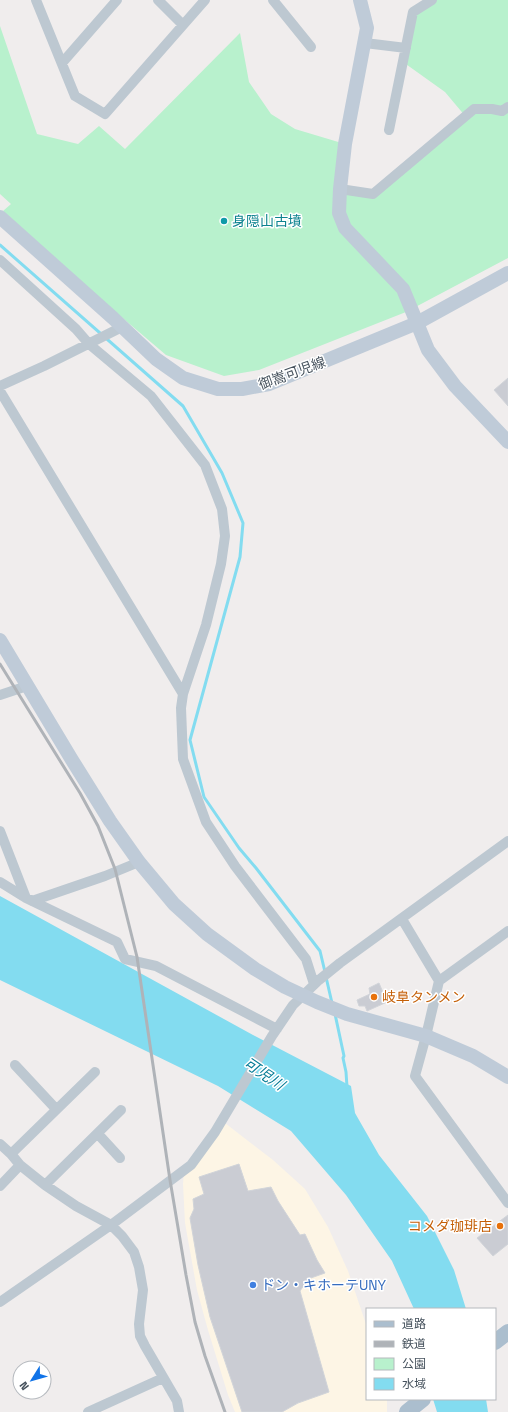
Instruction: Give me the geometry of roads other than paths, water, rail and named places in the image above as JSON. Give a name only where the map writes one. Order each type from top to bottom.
[{"type":"street","points":[[36,0],[75,96],[105,114],[205,0]]},
{"type":"street","points":[[62,63],[117,0]]},
{"type":"street","points":[[158,0],[183,25]]},
{"type":"street","points":[[273,0],[311,47]]},
{"type":"street","points":[[360,0],[367,28],[345,144],[339,213],[345,228],[403,288],[428,350],[455,386],[508,442]]},
{"type":"street","points":[[389,130],[413,12],[432,0]]},
{"type":"street","points":[[364,43],[406,48]]},
{"type":"street","points":[[340,188],[373,194],[474,110],[492,109],[502,111],[508,107]]},
{"type":"street","name":"御嵩可児線","points":[[0,217],[156,359],[183,378],[218,389],[242,389],[269,384],[417,323],[508,273]]},
{"type":"street","points":[[0,260],[76,329],[89,344],[151,396],[205,465],[222,509],[225,536],[221,564],[206,625],[183,694],[181,708],[183,759],[206,822],[234,866],[306,959],[317,982]]},
{"type":"street","points":[[0,386],[122,327]]},
{"type":"street","points":[[0,391],[183,694]]},
{"type":"street","points":[[0,640],[110,821],[139,862],[174,904],[207,934],[255,970],[323,1005],[347,1014],[426,1036],[473,1056],[508,1077]]},
{"type":"street","points":[[0,696],[27,686]]},
{"type":"street","points":[[0,831],[29,900]]},
{"type":"street","points":[[0,1302],[111,1225],[191,1165],[215,1132],[292,1005],[337,966],[508,841]]},
{"type":"street","points":[[29,900],[105,876],[139,862]]},
{"type":"street","points":[[0,882],[29,900],[117,942],[125,959],[156,966],[275,1032]]},
{"type":"street","points":[[402,918],[439,981]]},
{"type":"street","points":[[507,932],[439,981],[415,1076],[508,1203]]},
{"type":"street","points":[[15,1065],[56,1110]]},
{"type":"street","points":[[11,1154],[95,1072]]},
{"type":"street","points":[[45,1185],[121,1110]]},
{"type":"street","points":[[98,1134],[120,1158]]},
{"type":"street","points":[[0,1144],[20,1165],[45,1185],[76,1206],[111,1225],[122,1236],[134,1252],[143,1290],[139,1324],[140,1336],[177,1400],[179,1412]]},
{"type":"street","points":[[0,1186],[20,1165]]},
{"type":"street","points":[[88,1412],[163,1378]]},
{"type":"water","name":"可児川","points":[[0,896],[253,1035],[351,1086],[355,1113],[379,1155],[427,1216],[454,1270],[466,1308],[414,1308],[392,1261],[346,1195],[291,1131],[218,1086],[0,980]]},
{"type":"water","points":[[433,1400],[486,1400],[488,1412],[437,1412]]},
{"type":"waterway","points":[[0,245],[183,406],[222,473],[243,523],[240,557],[190,740],[204,797],[239,848],[320,951],[325,972]]},
{"type":"waterway","points":[[326,977],[332,1003]]},
{"type":"waterway","points":[[335,1014],[344,1056],[347,1087]]},
{"type":"railway","points":[[0,664],[80,793],[98,826],[115,869],[137,957],[170,1180],[195,1322],[205,1356],[225,1412]]},
{"type":"place","name":"身隠山古墳","points":[[224,221]]},
{"type":"place","name":"岐阜タンメン","points":[[374,997]]},
{"type":"place","name":"コメダ珈琲店","points":[[500,1226]]},
{"type":"place","name":"ドン・キホーテUNY","points":[[253,1285]]}]
